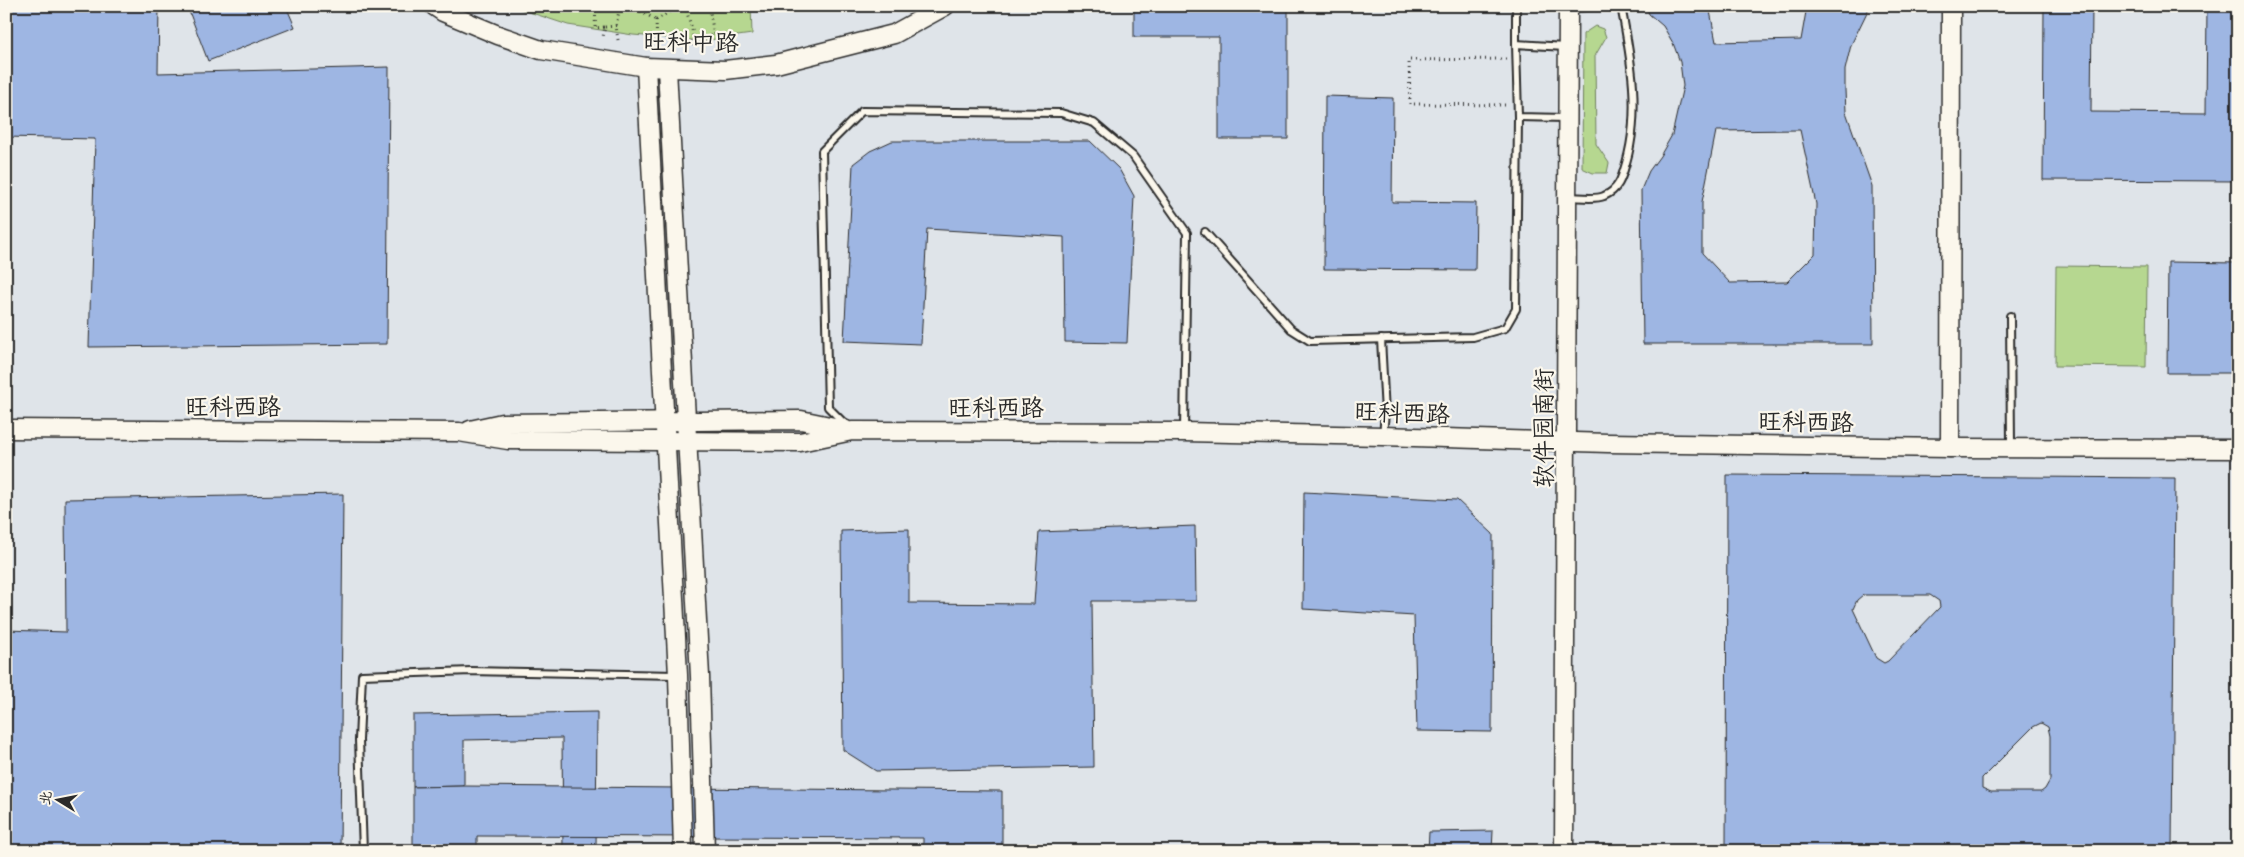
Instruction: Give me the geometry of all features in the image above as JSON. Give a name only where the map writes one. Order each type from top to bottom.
[{"type":"street","name":"旺科中路","points":[[434,6],[443,12],[498,35],[541,50],[646,68],[725,70],[776,64],[894,34],[945,6]]},
{"type":"street","points":[[1950,448],[1951,6]]},
{"type":"street","name":"软件园南街","points":[[1564,851],[1568,442],[1568,7]]},
{"type":"street","points":[[646,68],[664,441],[678,675],[682,851]]},
{"type":"street","points":[[667,69],[700,676],[705,851]]},
{"type":"street","points":[[459,432],[502,423],[801,420],[852,431]]},
{"type":"street","name":"旺科西路","points":[[6,429],[459,432]]},
{"type":"street","points":[[459,432],[508,440],[800,442],[852,431]]},
{"type":"street","name":"旺科西路","points":[[852,431],[1184,432],[1568,442],[1950,448],[2238,449]]},
{"type":"lane","points":[[1205,232],[1291,329],[1310,341],[1473,337],[1505,328],[1516,309],[1518,105],[1516,6]]},
{"type":"lane","points":[[1568,7],[1603,6]]},
{"type":"lane","points":[[1568,197],[1603,197],[1620,185],[1630,150],[1634,117],[1630,54],[1621,6]]},
{"type":"lane","points":[[1516,44],[1568,47]]},
{"type":"lane","points":[[852,431],[828,408],[822,151],[862,111],[1061,113],[1094,123],[1133,156],[1187,233],[1184,432]]},
{"type":"lane","points":[[1518,117],[1567,118]]},
{"type":"lane","points":[[2010,316],[2011,448]]},
{"type":"lane","points":[[1381,339],[1383,436]]},
{"type":"lane","points":[[364,851],[358,740],[362,675],[471,671],[678,675]]},
{"type":"path","points":[[596,6],[595,28],[616,26]]},
{"type":"path","points":[[618,40],[616,26],[620,6]]},
{"type":"path","points":[[632,6],[656,20]]},
{"type":"path","points":[[656,20],[680,6]]},
{"type":"path","points":[[685,6],[694,46]]},
{"type":"path","points":[[693,38],[714,35],[709,6]]},
{"type":"path","points":[[656,20],[657,45]]},
{"type":"path","points":[[604,37],[605,27]]},
{"type":"path","points":[[703,46],[704,37]]},
{"type":"path","points":[[1516,58],[1409,60],[1410,104],[1518,105]]},
{"type":"shaded area","points":[[6,6],[2238,6],[2238,851],[6,851]]},
{"type":"green space","points":[[511,6],[751,6],[752,34],[702,41],[633,35],[568,25]]},
{"type":"green space","points":[[1595,26],[1603,29],[1606,37],[1595,56],[1596,144],[1609,163],[1607,173],[1593,173],[1582,168],[1583,34]]},
{"type":"green space","points":[[2056,266],[2147,267],[2146,367],[2055,366]]},
{"type":"building","points":[[6,6],[159,6],[158,73],[389,67],[387,344],[89,347],[95,139],[6,137]]},
{"type":"building","points":[[187,6],[286,6],[295,27],[208,61]]},
{"type":"building","points":[[1134,6],[1288,6],[1288,139],[1219,139],[1219,37],[1134,37]]},
{"type":"building","points":[[1646,6],[1709,6],[1716,42],[1801,40],[1807,6],[1870,6],[1851,45],[1845,70],[1845,90],[1846,112],[1872,186],[1873,344],[1643,344],[1641,190],[1649,171],[1672,135],[1683,86],[1680,62],[1673,43],[1663,26],[1649,14]],"holes":[[[1800,130],[1816,204],[1815,254],[1787,282],[1730,283],[1702,253],[1702,202],[1716,131]]]},
{"type":"building","points":[[2044,6],[2092,6],[2091,112],[2206,113],[2207,6],[2238,6],[2238,181],[2043,180]]},
{"type":"building","points":[[1325,96],[1393,98],[1392,202],[1476,203],[1475,270],[1324,269]]},
{"type":"building","points":[[892,141],[1090,141],[1119,169],[1134,196],[1127,343],[1065,342],[1064,237],[927,229],[921,344],[844,341],[853,164],[870,151]]},
{"type":"building","points":[[2168,262],[2238,263],[2238,373],[2167,373]]},
{"type":"building","points":[[1727,475],[2175,478],[2172,851],[1726,851]],"holes":[[[1863,595],[1930,595],[1939,601],[1940,607],[1884,663],[1876,658],[1853,609],[1857,600]],[[2041,723],[2048,727],[2050,736],[2050,780],[2045,789],[2041,792],[1991,792],[1982,788],[1982,778],[2033,727]]]},
{"type":"building","points":[[1304,492],[1457,500],[1493,534],[1492,732],[1417,731],[1414,616],[1303,609]]},
{"type":"building","points":[[343,494],[340,851],[6,851],[6,630],[66,632],[65,499]]},
{"type":"building","points":[[1195,526],[1196,601],[1092,601],[1094,767],[876,771],[843,750],[841,531],[909,529],[909,603],[1034,604],[1039,532]]},
{"type":"building","points":[[597,712],[596,851],[563,851],[562,738],[464,740],[464,786],[413,787],[413,715]]},
{"type":"building","points":[[413,787],[1002,791],[1002,851],[923,851],[923,838],[477,836],[477,851],[413,851]]},
{"type":"building","points":[[1493,831],[1492,851],[1428,851],[1429,832]]}]
